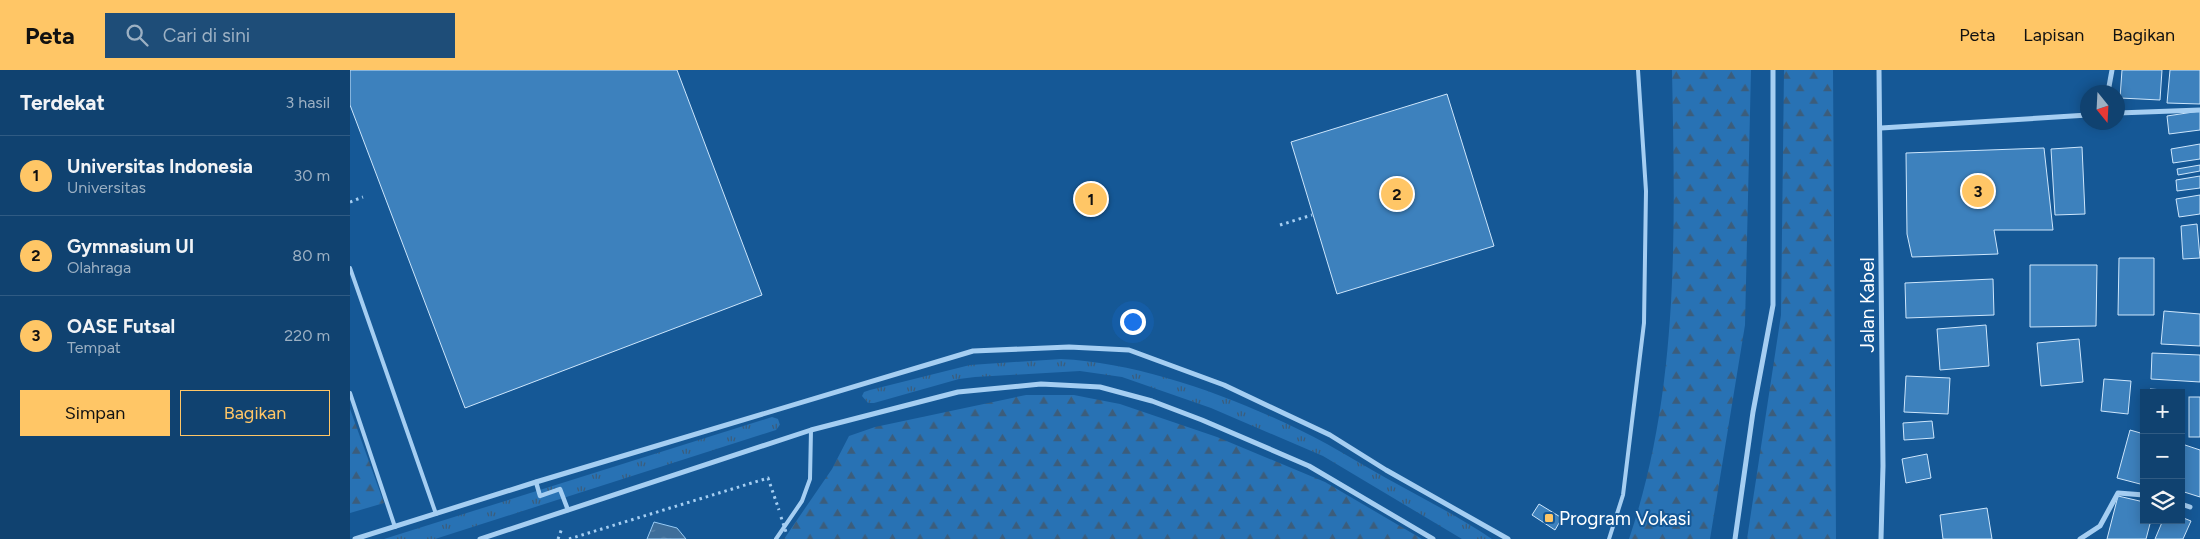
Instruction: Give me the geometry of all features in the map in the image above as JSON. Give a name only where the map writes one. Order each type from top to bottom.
[{"type":"street","points":[[1734,539],[1753,412],[1773,305],[1773,70]]},
{"type":"street","name":"Jalan Kabel","points":[[1880,70],[1881,539]]},
{"type":"street","points":[[2109,85],[2112,70]]},
{"type":"street","points":[[2125,113],[2200,110]]},
{"type":"street","points":[[1881,128],[2080,116]]},
{"type":"street","points":[[355,539],[536,482],[973,351],[1069,347],[1129,350],[1224,385],[1330,435],[1386,470],[1504,538]]},
{"type":"street","points":[[480,539],[811,430],[958,392],[1041,384],[1100,387],[1152,401],[1202,420],[1309,466],[1433,539]]},
{"type":"street","points":[[536,482],[540,496],[560,489],[568,510]]},
{"type":"street","points":[[2080,539],[2100,526],[2118,493],[2140,495]]},
{"type":"street","points":[[2185,506],[2190,508]]},
{"type":"lane","points":[[1608,539],[1623,495],[1644,323],[1646,191],[1638,70]]},
{"type":"lane","points":[[350,268],[436,514]]},
{"type":"lane","points":[[350,393],[394,527]]},
{"type":"lane","points":[[776,539],[802,502],[810,478],[811,430]]},
{"type":"path","points":[[350,202],[363,197]]},
{"type":"path","points":[[1280,225],[1312,215]]},
{"type":"path","points":[[568,539],[768,478],[786,532]]},
{"type":"green space","points":[[1672,70],[1751,70],[1745,325],[1710,539],[1629,539],[1646,482],[1658,424],[1666,366],[1671,307],[1673,247]]},
{"type":"green space","points":[[1784,70],[1833,70],[1836,539],[1747,539],[1781,315]]},
{"type":"green space","points":[[1061,359],[1128,368],[1163,377],[1232,400],[1327,444],[1492,539],[1462,539],[1323,456],[1211,408],[1122,377],[1080,371],[975,377],[959,379],[874,403],[868,403],[862,396],[864,392],[870,390],[970,365]]},
{"type":"green space","points":[[1026,395],[1074,395],[1120,404],[1217,437],[1325,482],[1422,539],[784,539],[832,469],[849,436],[875,427]]},
{"type":"green space","points":[[350,409],[384,503],[350,513]]},
{"type":"green space","points":[[772,417],[778,419],[780,425],[776,430],[435,539],[384,539]]},
{"type":"water","points":[[654,522],[677,528],[686,539],[647,539]]},
{"type":"building","points":[[350,70],[677,70],[762,295],[465,408],[350,105]]},
{"type":"building","points":[[2122,70],[2162,70],[2160,100],[2125,98],[2125,85],[2121,85]]},
{"type":"building","points":[[2170,70],[2200,70],[2200,104],[2167,103]]},
{"type":"building","points":[[1447,94],[1494,246],[1337,294],[1291,142]]},
{"type":"building","points":[[2200,111],[2200,130],[2169,134],[2167,116]]},
{"type":"building","points":[[2200,144],[2200,159],[2173,163],[2171,149]]},
{"type":"building","points":[[2082,147],[2085,214],[2055,215],[2051,149]]},
{"type":"building","points":[[2044,148],[2053,230],[1994,230],[1998,254],[1912,257],[1907,234],[1906,153]]},
{"type":"building","points":[[2200,165],[2200,171],[2178,175],[2177,169]]},
{"type":"building","points":[[2200,176],[2200,188],[2177,191],[2176,180]]},
{"type":"building","points":[[2200,195],[2200,214],[2179,217],[2176,199]]},
{"type":"building","points":[[2197,224],[2200,258],[2183,259],[2181,226]]},
{"type":"building","points":[[2119,258],[2154,258],[2154,315],[2118,315]]},
{"type":"building","points":[[2030,265],[2097,265],[2096,326],[2030,327]]},
{"type":"building","points":[[1993,279],[1994,315],[1906,318],[1905,283]]},
{"type":"building","points":[[2164,311],[2200,314],[2200,346],[2161,344]]},
{"type":"building","points":[[1986,325],[1989,366],[1940,370],[1937,329]]},
{"type":"building","points":[[2079,339],[2083,382],[2041,386],[2037,343]]},
{"type":"building","points":[[2152,353],[2200,355],[2200,382],[2151,379]]},
{"type":"building","points":[[1906,376],[1950,378],[1948,414],[1904,412]]},
{"type":"building","points":[[2104,379],[2131,381],[2128,414],[2101,411]]},
{"type":"building","points":[[2189,397],[2200,397],[2200,437],[2189,437]]},
{"type":"building","points":[[1932,421],[1934,438],[1904,440],[1903,423]]},
{"type":"building","points":[[2130,430],[2140,433],[2140,484],[2117,478]]},
{"type":"building","points":[[2185,445],[2200,450],[2200,497],[2185,492]]},
{"type":"building","points":[[1927,454],[1931,478],[1906,483],[1902,459]]},
{"type":"building","points":[[2118,496],[2140,501],[2140,524],[2150,524],[2146,539],[2107,539]]},
{"type":"building","points":[[1539,504],[1562,518],[1555,530],[1532,515]]},
{"type":"building","points":[[1987,508],[1992,539],[1943,539],[1940,515]]},
{"type":"building","points":[[2185,519],[2191,521],[2183,539],[2155,539],[2161,524],[2185,524]]},
{"type":"place","name":"OASE Futsal","points":[[1978,191]]},
{"type":"place","name":"Gymnasium UI","points":[[1397,194]]},
{"type":"place","name":"Universitas Indonesia","points":[[1091,199]]},
{"type":"place","name":"Program Vokasi","points":[[1549,518]]}]
